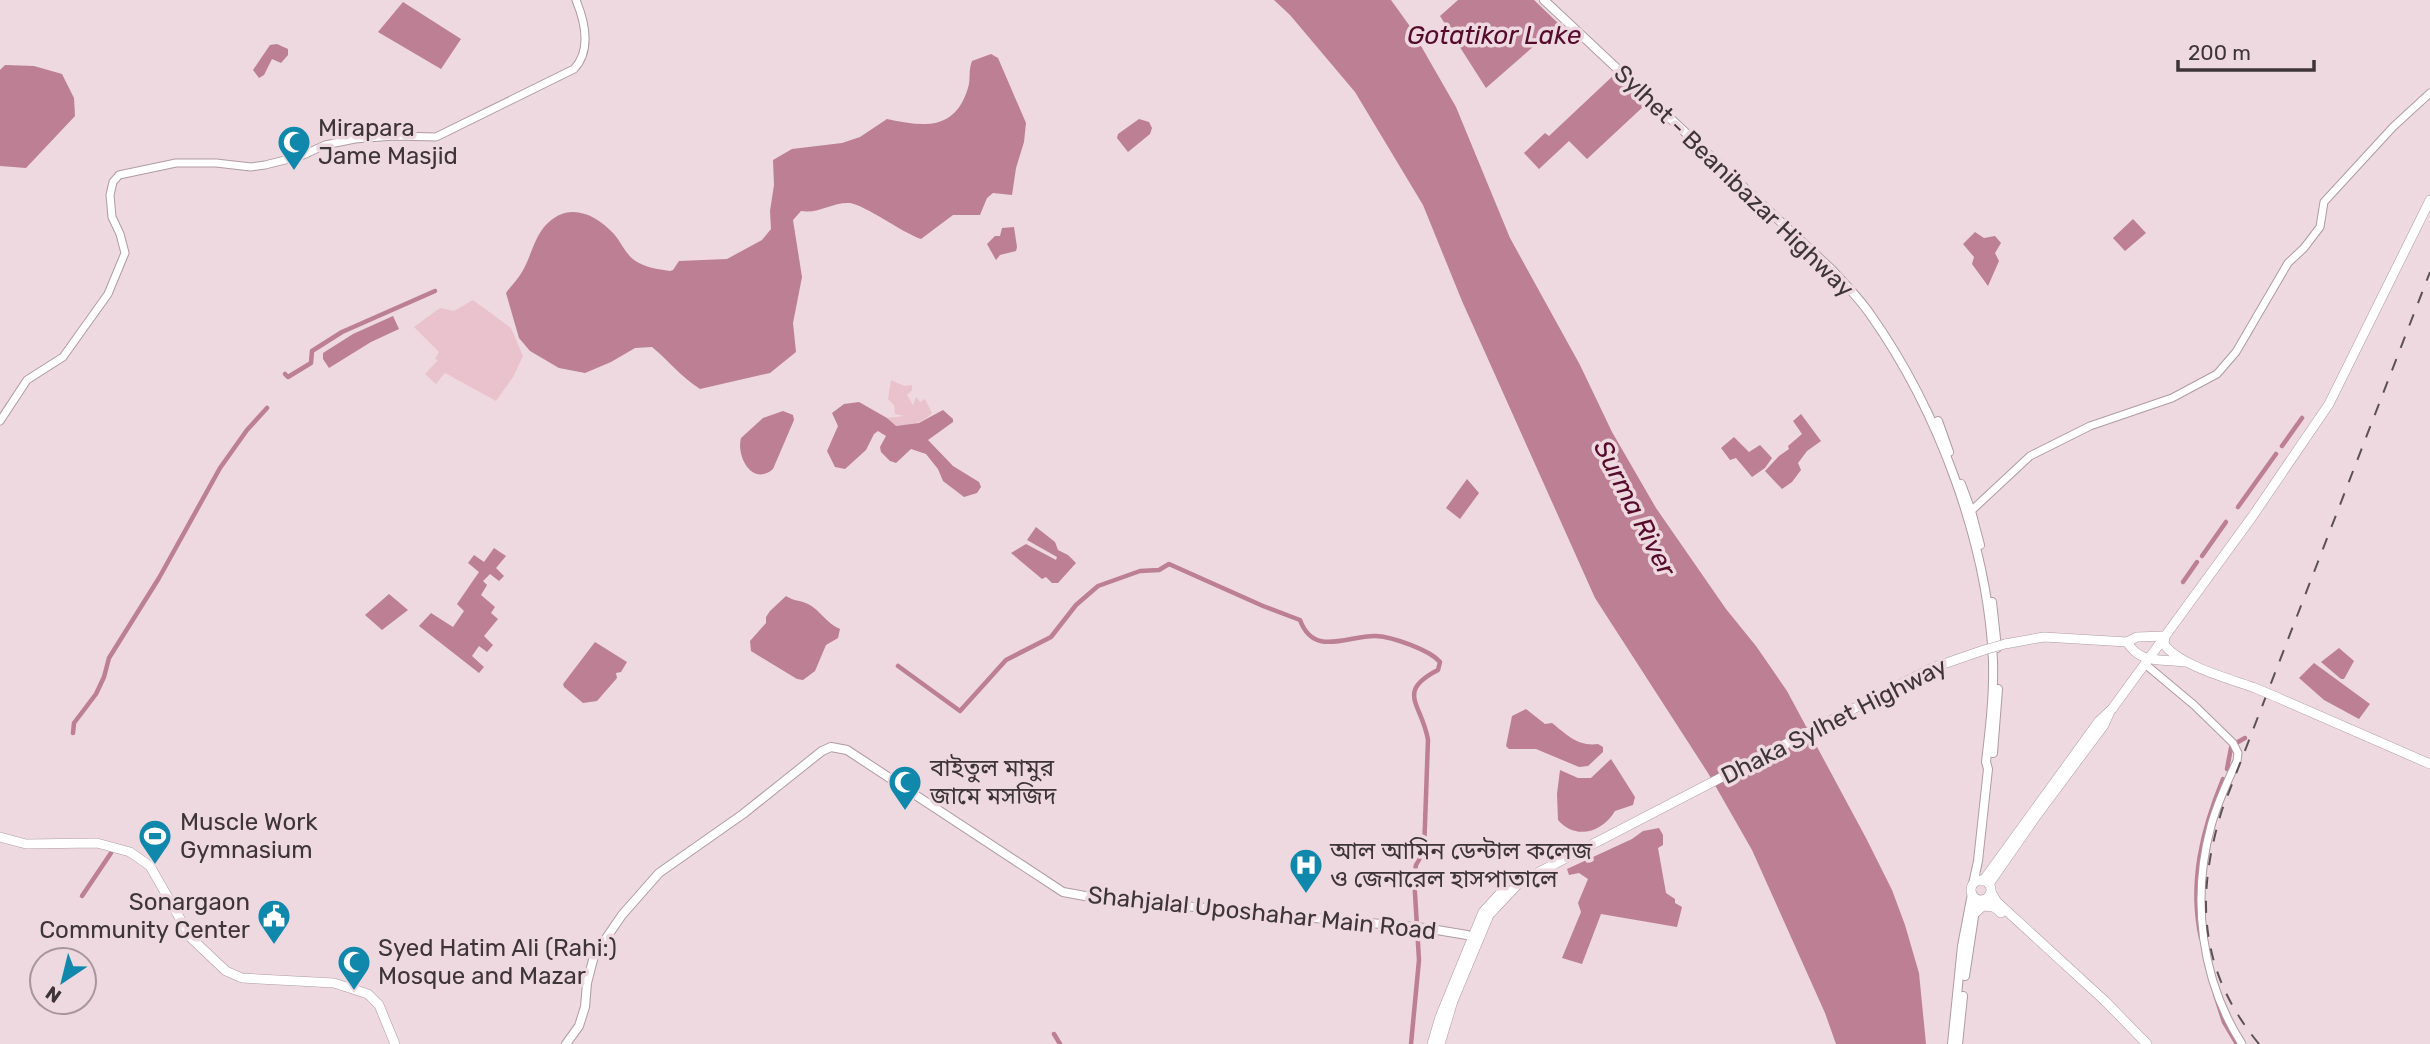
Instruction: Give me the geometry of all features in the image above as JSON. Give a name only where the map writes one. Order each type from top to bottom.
[{"type":"highway","points":[[1982,891],[2104,725],[2112,709],[2252,517],[2329,404],[2430,200]]},
{"type":"highway","points":[[2165,636],[2166,647],[2191,663],[2430,764]]},
{"type":"highway","name":"Dhaka Sylhet Highway","points":[[1475,938],[1493,908],[1520,883],[1932,668],[2005,644],[2044,637],[2127,642],[2137,637],[2165,636]]},
{"type":"highway","points":[[2127,642],[2132,650],[2147,662],[2165,659],[2191,663]]},
{"type":"highway","points":[[1982,891],[1992,868],[2099,721],[2112,709]]},
{"type":"highway","points":[[0,837],[26,844],[97,842],[130,852],[150,866],[191,938],[226,971],[242,978],[334,983],[369,994],[379,1005],[395,1044]]},
{"type":"highway","points":[[1982,891],[1995,908],[2147,1044]]},
{"type":"highway","points":[[1982,891],[2105,1001],[2110,1009]]},
{"type":"highway","points":[[1975,914],[1986,905],[1995,908]]},
{"type":"highway","points":[[1433,1044],[1440,1017],[1475,938]]},
{"type":"highway","points":[[1440,1044],[1475,938]]},
{"type":"main road","name":"Sylhet - Beanibazar Highway","points":[[1544,0],[1832,270],[1869,313],[1911,380],[1933,420],[1980,568],[1993,660],[1992,706],[1986,762],[1988,769]]},
{"type":"main road","name":"Sylhet - Beanibazar Highway","points":[[1550,0],[1836,267],[1874,310],[1933,410],[1971,511],[1992,600],[1998,701],[1988,769]]},
{"type":"main road","name":"Shahjalal Uposhahar Main Road","points":[[566,1044],[579,1026],[585,1007],[593,956],[622,915],[659,873],[831,747],[847,750],[1063,892],[1096,898],[1426,928],[1475,938]]},
{"type":"main road","points":[[1958,1044],[1963,988],[1975,914],[1982,891],[1978,861],[1988,769]]},
{"type":"main road","points":[[1978,861],[1984,871],[1992,868]]},
{"type":"main road","points":[[1952,1044],[1962,946],[1982,891]]},
{"type":"street","points":[[0,421],[27,380],[63,358],[108,294],[125,253],[112,217],[110,195],[113,182],[119,175],[176,163],[216,163],[251,167],[301,156],[325,145],[355,139],[436,137],[574,69],[580,62],[585,44],[583,17],[576,0]]},
{"type":"street","points":[[1971,511],[2030,456],[2090,426],[2172,398],[2217,374],[2235,352],[2288,263],[2320,227],[2324,202],[2393,127],[2430,93]]},
{"type":"street","points":[[2147,662],[2233,743],[2238,753],[2211,825],[2201,882],[2201,898],[2204,945],[2214,984],[2227,1021],[2242,1044]]},
{"type":"shaded area","points":[[473,300],[511,328],[523,356],[513,377],[496,401],[445,373],[436,384],[425,374],[438,360],[435,359],[439,352],[414,327],[440,308],[454,311]]},
{"type":"shaded area","points":[[891,380],[904,386],[912,385],[912,390],[907,395],[913,405],[916,397],[920,402],[925,399],[932,413],[920,422],[895,426],[887,418],[904,416],[895,414],[894,405],[888,399]]},
{"type":"water","name":"Surma River","points":[[1274,0],[1391,0],[1409,25],[1456,107],[1510,238],[1580,365],[1612,432],[1656,508],[1787,691],[1866,838],[1892,890],[1919,973],[1926,1044],[1836,1044],[1825,1013],[1752,850],[1708,773],[1595,598],[1462,301],[1423,205],[1355,92]]},
{"type":"water","name":"Gotatikor Lake","points":[[1458,0],[1534,0],[1559,24],[1486,88],[1440,16]]},
{"type":"water","points":[[403,2],[461,39],[441,69],[378,32]]},
{"type":"water","points":[[277,44],[288,49],[288,55],[281,63],[272,59],[264,75],[259,78],[253,70],[270,45]]},
{"type":"water","points":[[991,54],[998,58],[1026,123],[1012,195],[993,193],[987,198],[980,215],[953,215],[921,239],[850,203],[801,211],[793,220],[802,277],[793,323],[796,352],[770,373],[700,389],[652,347],[635,348],[585,373],[559,368],[530,351],[519,338],[506,293],[522,272],[540,232],[561,214],[580,213],[598,220],[614,234],[634,260],[652,268],[670,271],[679,261],[727,259],[762,240],[771,229],[773,160],[792,149],[842,143],[860,137],[887,119],[925,124],[946,119],[962,102],[969,85],[972,61]]},
{"type":"water","points":[[5,65],[34,66],[62,74],[74,98],[75,116],[26,168],[0,166],[0,70]]},
{"type":"water","points":[[1616,73],[1645,105],[1587,159],[1569,141],[1539,169],[1524,153],[1545,133],[1549,136]]},
{"type":"water","points":[[1139,119],[1149,122],[1152,128],[1150,134],[1128,152],[1117,138],[1118,134]]},
{"type":"water","points":[[2133,219],[2146,233],[2125,251],[2113,238]]},
{"type":"water","points":[[1014,227],[1016,251],[1000,255],[996,260],[987,244],[995,236],[1000,236],[1002,228]]},
{"type":"water","points":[[1975,232],[1984,238],[1995,236],[2001,243],[1995,253],[1999,261],[1988,286],[1972,264],[1974,257],[1963,244]]},
{"type":"water","points":[[393,316],[399,329],[371,342],[329,368],[323,359],[323,353],[353,334]]},
{"type":"water","points":[[859,402],[896,426],[919,423],[943,410],[953,422],[928,440],[953,466],[979,482],[981,487],[977,493],[964,497],[943,481],[938,469],[926,454],[911,449],[896,463],[890,461],[880,447],[886,436],[878,431],[866,450],[845,469],[835,467],[827,451],[838,426],[832,413],[844,404]]},
{"type":"water","points":[[783,411],[793,415],[794,420],[773,469],[765,474],[752,472],[743,460],[741,438],[763,418]]},
{"type":"water","points":[[1801,414],[1821,441],[1807,451],[1798,463],[1801,470],[1792,482],[1782,489],[1765,471],[1802,434],[1793,421]]},
{"type":"water","points":[[1734,437],[1749,452],[1760,445],[1772,458],[1765,468],[1752,477],[1736,458],[1730,460],[1721,448]]},
{"type":"water","points":[[1467,479],[1479,493],[1460,519],[1446,508]]},
{"type":"water","points":[[1036,527],[1055,542],[1058,550],[1076,563],[1058,583],[1052,583],[1046,577],[1042,579],[1011,553],[1026,544],[1056,560],[1057,557],[1027,540]]},
{"type":"water","points":[[494,548],[506,556],[496,568],[504,576],[499,581],[490,574],[483,581],[487,585],[481,595],[495,607],[491,613],[498,619],[484,636],[493,645],[487,652],[479,646],[472,656],[484,667],[479,673],[419,626],[431,613],[453,627],[464,611],[457,604],[479,572],[468,563],[474,555],[484,562]]},
{"type":"water","points":[[389,594],[408,610],[382,630],[365,615]]},
{"type":"water","points":[[786,596],[812,607],[840,629],[838,638],[826,645],[815,671],[803,680],[751,651],[750,641],[766,623],[770,611]]},
{"type":"water","points":[[595,642],[627,662],[597,701],[583,703],[563,684]]},
{"type":"water","points":[[2339,648],[2354,661],[2344,679],[2321,662]]},
{"type":"water","points":[[2314,663],[2370,704],[2359,719],[2324,700],[2299,678]]},
{"type":"water","points":[[1526,709],[1545,724],[1552,723],[1578,742],[1598,744],[1603,747],[1603,752],[1588,766],[1579,767],[1536,749],[1509,749],[1506,746],[1512,716]]},
{"type":"water","points":[[1611,759],[1635,797],[1633,805],[1615,811],[1610,819],[1596,829],[1580,832],[1565,826],[1558,820],[1560,770],[1578,778],[1591,778]]},
{"type":"water","points":[[1659,828],[1663,835],[1663,845],[1658,848],[1666,893],[1682,907],[1677,927],[1601,914],[1582,964],[1562,958],[1581,912],[1578,903],[1588,879],[1579,873],[1569,875],[1567,869],[1632,839],[1643,831]]},
{"type":"waterway","points":[[285,374],[288,377],[311,363],[312,351],[342,332],[435,291]]},
{"type":"waterway","points":[[73,733],[74,723],[96,694],[109,658],[159,578],[220,468],[247,430],[267,408]]},
{"type":"waterway","points":[[2282,446],[2302,418]]},
{"type":"waterway","points":[[2238,507],[2276,454]]},
{"type":"waterway","points":[[2202,556],[2226,522]]},
{"type":"waterway","points":[[2183,582],[2197,562]]},
{"type":"waterway","points":[[898,666],[960,711],[1006,660],[1051,637],[1076,605],[1098,586],[1140,571],[1159,570],[1169,564],[1300,620],[1306,632],[1314,638],[1333,642],[1383,637],[1411,645],[1435,657],[1440,662],[1438,670],[1417,685],[1414,692],[1428,740],[1424,851],[1416,865],[1414,877],[1419,960],[1411,1044]]},
{"type":"waterway","points":[[2238,742],[2245,738]]},
{"type":"waterway","points":[[2227,769],[2231,748]]},
{"type":"waterway","points":[[2201,938],[2196,897],[2197,877],[2209,818],[2223,779]]},
{"type":"waterway","points":[[82,896],[111,853]]},
{"type":"waterway","points":[[2215,994],[2224,1022],[2237,1044]]},
{"type":"waterway","points":[[1054,1034],[1060,1044]]},
{"type":"railway","points":[[2259,1044],[2239,1017],[2224,989],[2214,961],[2206,903],[2213,842],[2222,810],[2430,272]]},
{"type":"place","name":"Mirapara Jame Masjid","points":[[294,172]]},
{"type":"place","name":"বাইতুল মামুর জামে মসজিদ","points":[[905,812]]},
{"type":"place","name":"Muscle Work Gymnasium","points":[[155,866]]},
{"type":"place","name":"আল আমিন ডেন্টাল কলেজ ও জেনারেল হাসপাতালে","points":[[1306,895]]},
{"type":"place","name":"Sonargaon Community Center","points":[[274,946]]},
{"type":"place","name":"Syed Hatim Ali (Rahi:) Mosque and Mazar","points":[[354,992]]}]
